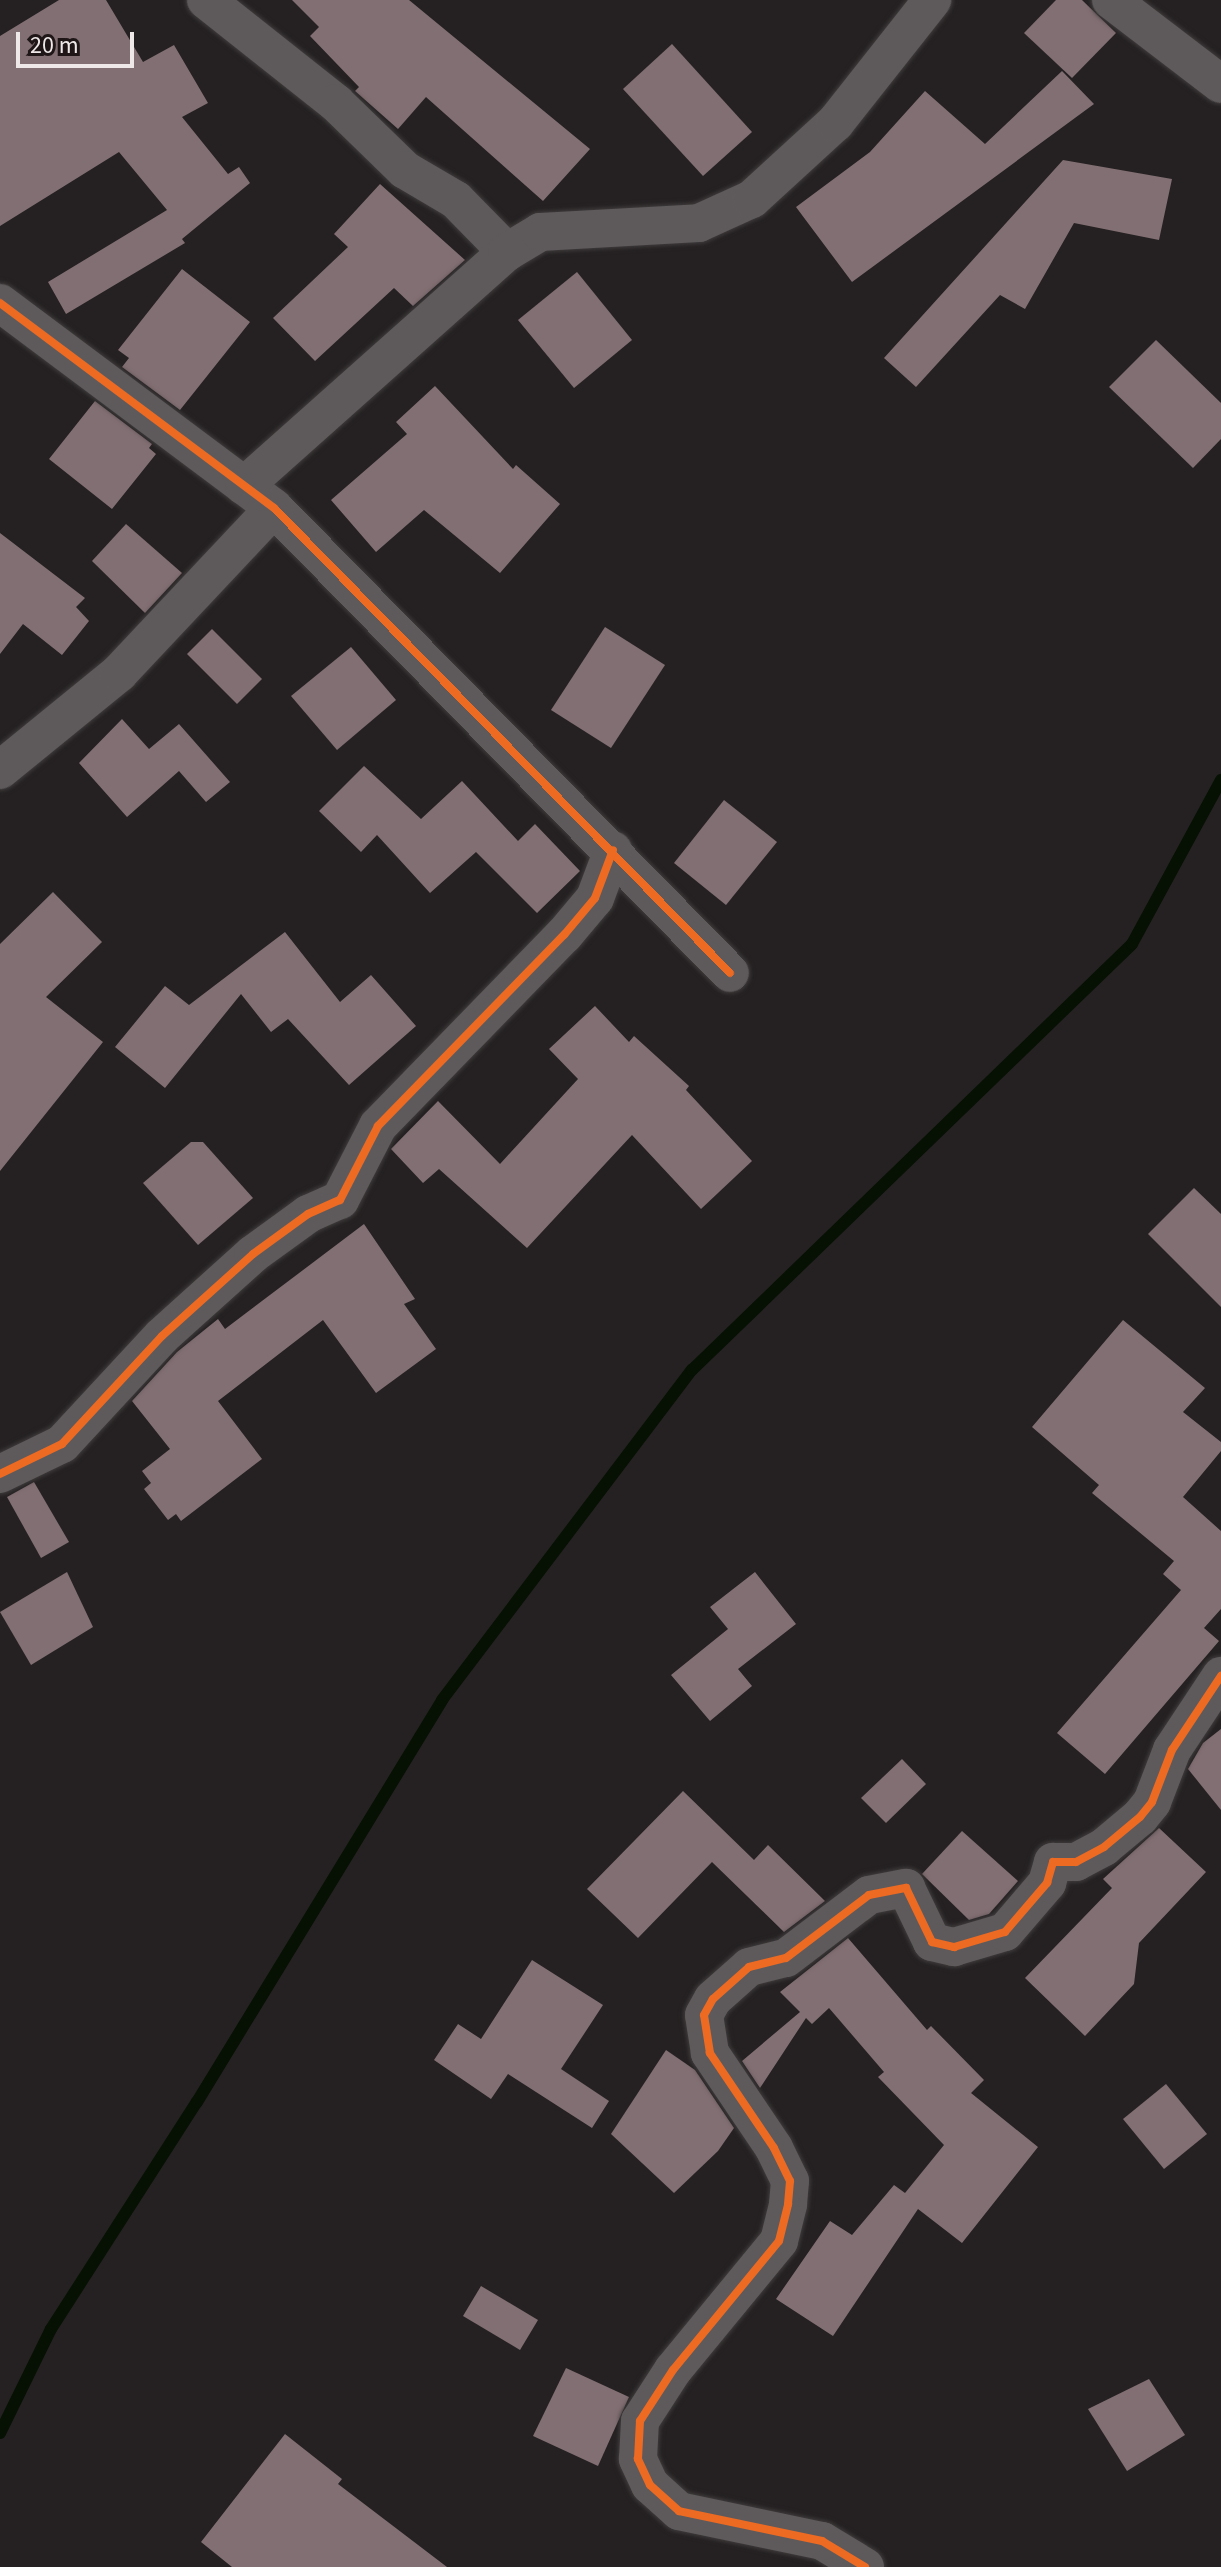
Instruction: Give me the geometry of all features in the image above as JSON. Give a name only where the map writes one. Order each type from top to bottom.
[{"type":"street","points":[[206,0],[336,103],[405,170],[456,200],[507,252]]},
{"type":"street","points":[[244,486],[507,252],[540,232],[699,223],[727,215],[752,199],[835,123],[932,0]]},
{"type":"street","points":[[1111,0],[1221,84]]},
{"type":"street","points":[[0,303],[274,508],[613,850],[730,973]]},
{"type":"street","points":[[0,770],[119,673],[274,508]]},
{"type":"street","points":[[0,1474],[62,1444],[162,1336],[253,1254],[308,1214],[340,1200],[378,1126],[564,935],[595,898],[613,850]]},
{"type":"street","points":[[865,2567],[822,2541],[679,2511],[650,2485],[638,2459],[640,2421],[673,2370],[779,2241],[788,2204],[790,2181],[774,2148],[710,2053],[704,2015],[713,1999],[749,1967],[786,1958],[869,1895],[906,1888],[932,1942],[954,1947],[1005,1932],[1047,1883],[1053,1862],[1076,1862],[1095,1852],[1140,1817],[1152,1802],[1172,1750],[1221,1676]]},
{"type":"building","points":[[59,0],[106,0],[143,62],[174,45],[208,103],[182,117],[228,174],[239,167],[250,183],[182,239],[185,243],[66,314],[48,282],[167,210],[119,152],[0,226],[0,36]]},
{"type":"building","points":[[292,0],[409,0],[590,149],[543,201],[426,97],[398,129],[355,91],[359,87],[310,36],[319,27]]},
{"type":"building","points":[[1056,0],[1082,0],[1116,33],[1072,78],[1024,33]]},
{"type":"building","points":[[672,44],[752,132],[703,176],[623,89]]},
{"type":"building","points":[[1062,71],[1094,104],[852,282],[796,207],[870,152],[925,91],[985,144]]},
{"type":"building","points":[[1063,160],[1172,179],[1159,240],[1074,223],[1025,309],[1000,295],[916,387],[884,358]]},
{"type":"building","points":[[380,184],[465,260],[413,306],[394,288],[315,361],[273,318],[348,247],[334,234]]},
{"type":"building","points":[[182,269],[250,322],[180,410],[122,367],[129,358],[118,350]]},
{"type":"building","points":[[577,272],[632,340],[574,388],[518,320]]},
{"type":"building","points":[[1156,340],[1221,403],[1221,439],[1193,468],[1109,387]]},
{"type":"building","points":[[435,386],[513,469],[516,465],[560,504],[500,573],[424,510],[376,552],[331,500],[407,434],[396,422]]},
{"type":"building","points":[[95,401],[152,444],[149,448],[156,454],[112,509],[49,459]]},
{"type":"building","points":[[126,524],[182,573],[145,613],[92,561]]},
{"type":"building","points":[[0,533],[85,598],[76,607],[89,621],[62,655],[23,624],[0,654]]},
{"type":"building","points":[[605,627],[665,665],[611,748],[551,710]]},
{"type":"building","points":[[212,629],[262,679],[237,704],[187,654]]},
{"type":"building","points":[[351,647],[396,700],[337,750],[291,696]]},
{"type":"building","points":[[122,719],[149,749],[179,724],[230,782],[206,802],[179,771],[127,817],[79,763]]},
{"type":"building","points":[[364,766],[421,819],[462,781],[518,841],[535,824],[580,871],[537,913],[476,852],[430,893],[377,835],[361,852],[319,811]]},
{"type":"building","points":[[724,800],[777,842],[726,905],[674,863]]},
{"type":"building","points":[[53,892],[102,942],[46,997],[103,1042],[0,1171],[0,944]]},
{"type":"building","points":[[285,932],[340,1002],[371,975],[416,1026],[349,1085],[288,1019],[271,1032],[241,994],[165,1088],[115,1047],[165,986],[189,1005]]},
{"type":"building","points":[[595,1006],[629,1042],[634,1036],[689,1086],[686,1090],[752,1161],[701,1209],[632,1135],[527,1248],[439,1169],[423,1183],[391,1149],[438,1101],[500,1164],[578,1079],[549,1049]]},
{"type":"building","points":[[191,1142],[203,1142],[253,1198],[198,1245],[143,1183]]},
{"type":"building","points":[[1194,1188],[1221,1214],[1221,1307],[1148,1234]]},
{"type":"building","points":[[364,1224],[415,1299],[404,1304],[436,1349],[376,1393],[323,1320],[218,1401],[262,1459],[181,1521],[176,1514],[168,1520],[144,1489],[151,1483],[142,1471],[170,1449],[132,1401],[177,1352],[218,1319],[225,1329]]},
{"type":"building","points":[[1123,1320],[1205,1388],[1183,1412],[1221,1442],[1221,1451],[1183,1497],[1221,1531],[1221,1609],[1204,1628],[1219,1641],[1105,1774],[1057,1733],[1181,1590],[1163,1574],[1174,1561],[1092,1493],[1099,1485],[1032,1427]]},
{"type":"building","points":[[34,1482],[69,1542],[41,1558],[7,1497]]},
{"type":"building","points":[[67,1572],[93,1627],[31,1665],[0,1612]]},
{"type":"building","points":[[755,1572],[796,1624],[738,1669],[752,1686],[710,1721],[671,1675],[728,1629],[710,1607]]},
{"type":"building","points":[[1221,1729],[1221,1810],[1188,1769],[1203,1743]]},
{"type":"building","points":[[902,1759],[926,1784],[886,1823],[861,1798]]},
{"type":"building","points":[[683,1791],[754,1860],[768,1845],[825,1901],[784,1932],[712,1862],[638,1938],[587,1889]]},
{"type":"building","points":[[1159,1828],[1206,1872],[1139,1943],[1134,1984],[1085,2036],[1025,1978],[1112,1888],[1103,1879]]},
{"type":"building","points":[[962,1831],[1018,1881],[989,1914],[969,1920],[922,1874]]},
{"type":"building","points":[[848,1938],[927,2030],[931,2026],[984,2080],[971,2093],[1038,2147],[962,2243],[918,2209],[833,2336],[776,2299],[830,2221],[852,2235],[894,2185],[905,2193],[944,2145],[878,2077],[884,2072],[829,2008],[812,2024],[806,2018],[760,2088],[742,2061],[800,2012],[780,1992]]},
{"type":"building","points":[[532,1960],[603,2005],[561,2069],[609,2101],[592,2128],[508,2074],[491,2099],[434,2060],[458,2024],[481,2039]]},
{"type":"building","points":[[666,2050],[695,2070],[734,2128],[718,2151],[674,2193],[611,2134]]},
{"type":"building","points":[[1166,2084],[1207,2134],[1164,2169],[1123,2119]]},
{"type":"building","points":[[481,2286],[538,2320],[520,2350],[463,2316]]},
{"type":"building","points":[[566,2368],[629,2397],[598,2466],[533,2436]]},
{"type":"building","points":[[1149,2379],[1185,2435],[1127,2471],[1088,2409]]},
{"type":"building","points":[[285,2434],[342,2479],[338,2484],[447,2567],[232,2567],[201,2542]]},
{"type":"waterway","points":[[0,2433],[51,2329],[197,2102],[442,1700],[692,1370],[1132,944],[1221,780]]},
{"type":"cycle path","points":[[0,303],[274,508],[730,973]]},
{"type":"cycle path","points":[[0,1474],[62,1444],[162,1336],[253,1254],[308,1214],[340,1200],[378,1126],[564,935],[595,898],[613,850]]},
{"type":"cycle path","points":[[865,2567],[822,2541],[679,2511],[650,2485],[638,2459],[640,2421],[673,2370],[779,2241],[788,2204],[790,2181],[774,2148],[710,2053],[704,2015],[713,1999],[749,1967],[786,1958],[869,1895],[906,1888],[932,1942],[954,1947],[1005,1932],[1047,1883],[1053,1862],[1076,1862],[1104,1847],[1140,1817],[1152,1802],[1172,1750],[1221,1676]]}]
